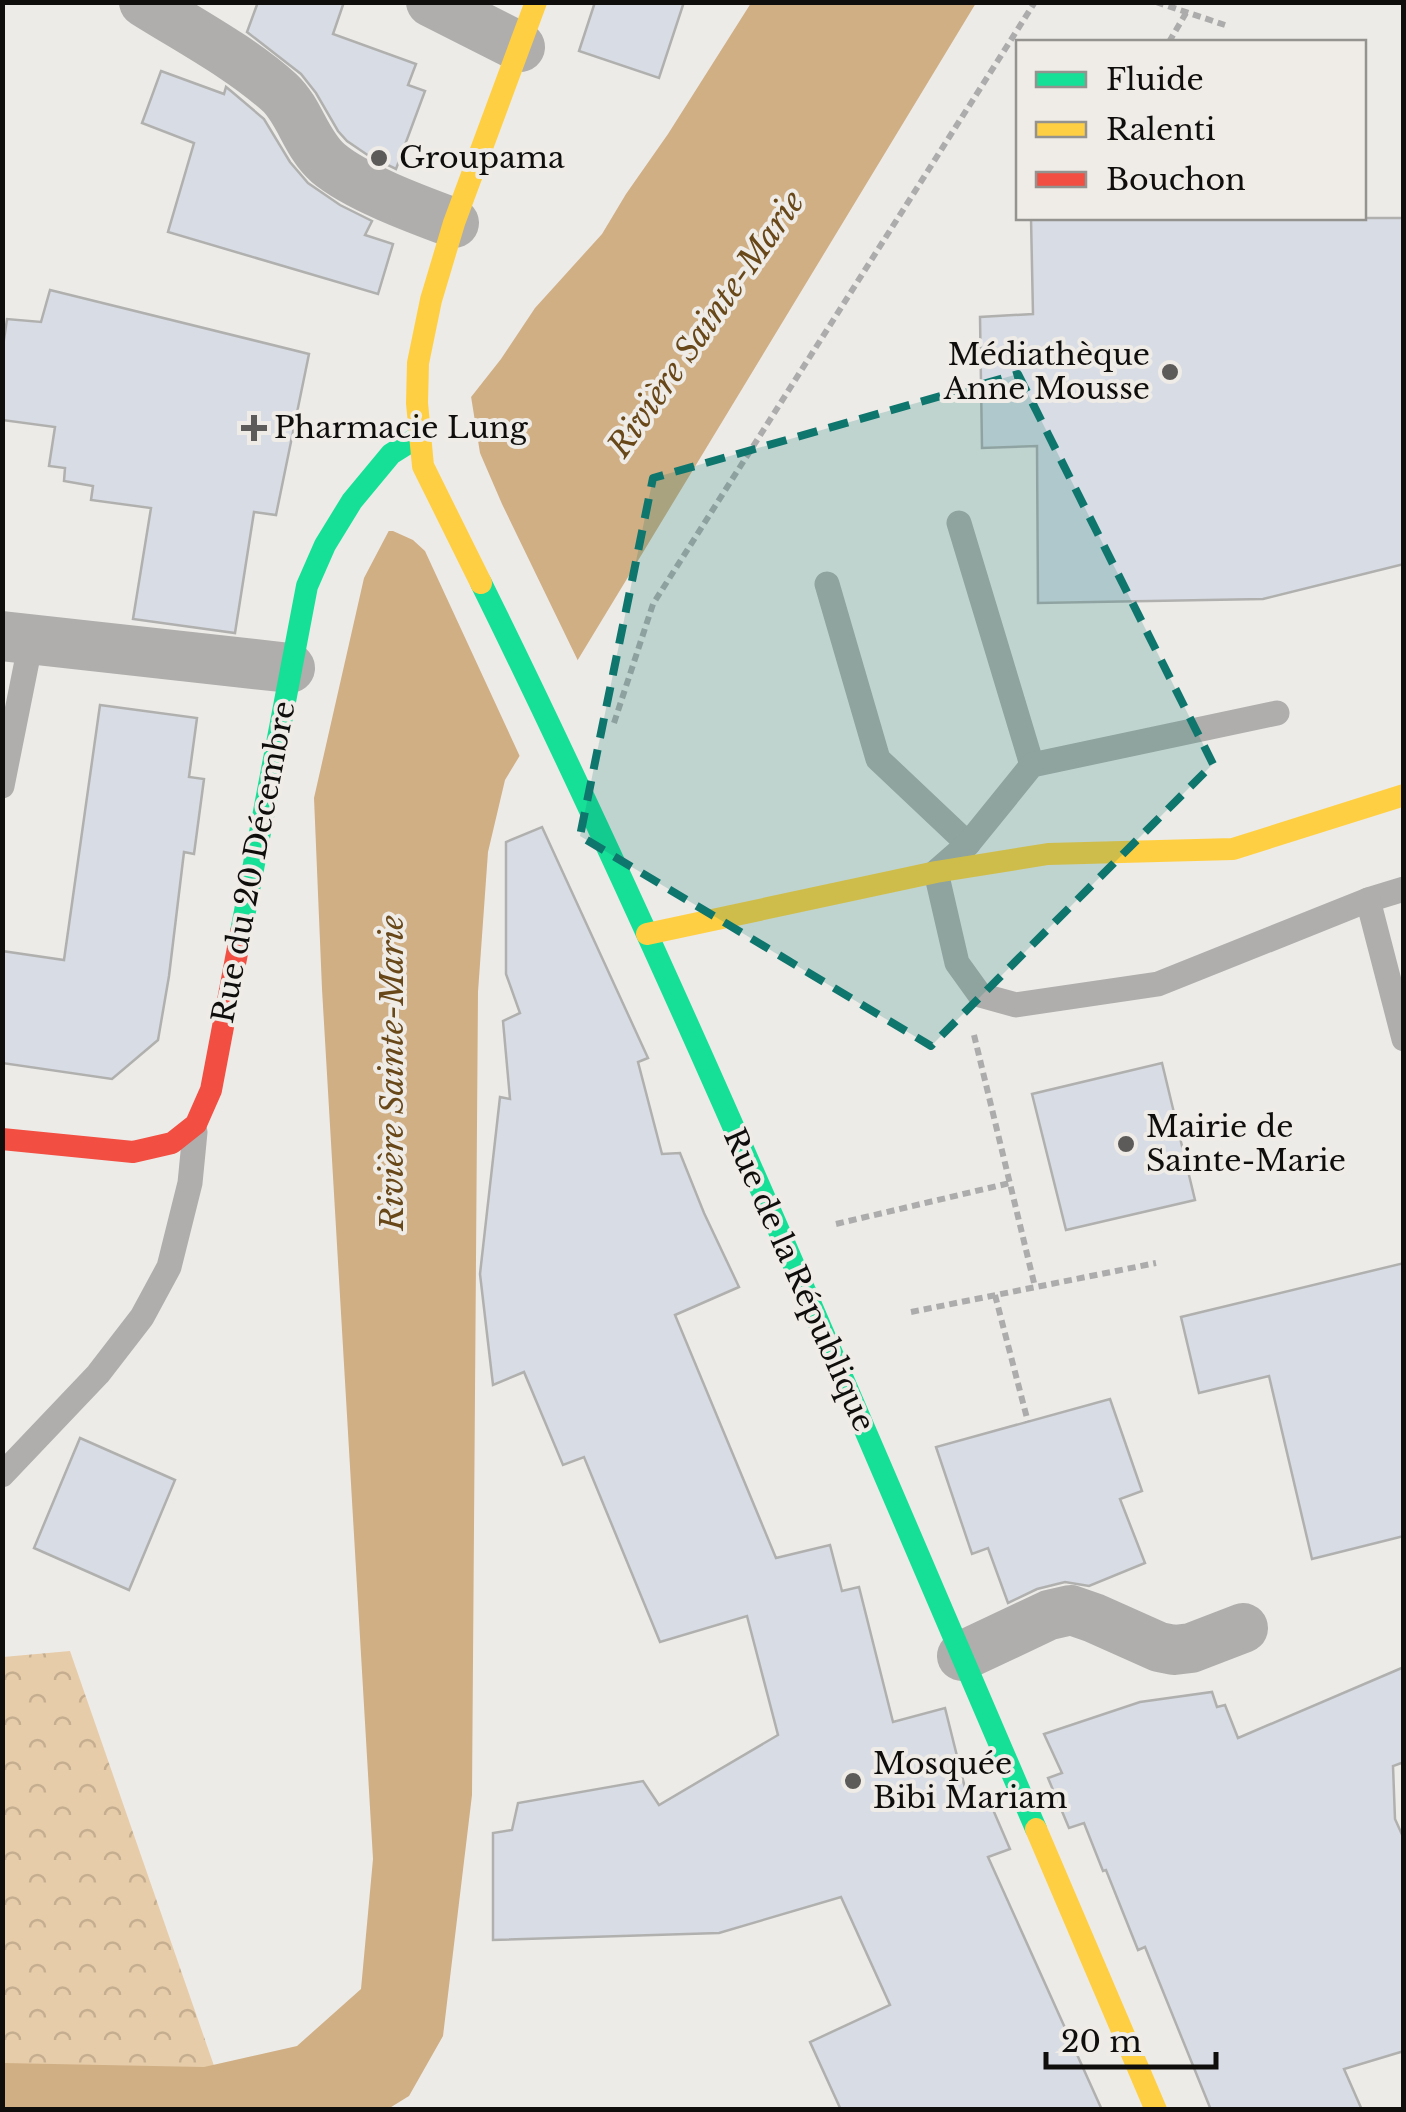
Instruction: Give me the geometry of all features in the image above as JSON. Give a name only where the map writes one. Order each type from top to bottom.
[{"type":"main road","points":[[421,454],[418,363],[431,300],[454,223],[528,24]]},
{"type":"main road","name":"Rue du 20 Décembre","points":[[196,1124],[211,1090],[307,586],[325,545],[352,500],[391,454],[421,454]]},
{"type":"main road","name":"Rue de la République","points":[[421,454],[647,934],[782,1237],[1156,2110]]},
{"type":"main road","points":[[647,934],[936,872],[1048,854],[1233,848],[1404,795]]},
{"type":"main road","points":[[2,1139],[133,1152],[172,1143],[196,1124]]},
{"type":"street","points":[[144,2],[257,74],[284,98],[308,140],[328,163],[365,185],[454,223]]},
{"type":"street","points":[[431,2],[528,24]]},
{"type":"street","points":[[17,638],[290,668]]},
{"type":"street","points":[[962,1656],[1050,1615],[1071,1610],[1174,1650],[1191,1648],[1243,1628]]},
{"type":"lane","points":[[960,523],[1032,765]]},
{"type":"lane","points":[[827,584],[878,759],[968,844]]},
{"type":"lane","points":[[2,786],[17,638]]},
{"type":"lane","points":[[1276,714],[1032,765],[968,844],[936,872],[957,963],[980,995],[1016,1005],[1158,984],[1404,889]]},
{"type":"lane","points":[[1368,900],[1404,1038]]},
{"type":"lane","points":[[2,1475],[98,1374],[142,1317],[169,1267],[190,1183],[196,1124]]},
{"type":"path","points":[[586,805],[653,604],[1035,2]]},
{"type":"path","points":[[1156,2],[1224,26]]},
{"type":"path","points":[[1170,40],[1186,12]]},
{"type":"path","points":[[957,963],[1035,1286]]},
{"type":"path","points":[[782,1237],[1010,1183]]},
{"type":"path","points":[[911,1312],[1156,1262]]},
{"type":"path","points":[[995,1295],[1028,1422]]},
{"type":"highlighted area","points":[[1018,374],[1213,764],[931,1046],[580,836],[653,478]]},
{"type":"green space","points":[[70,1651],[229,2109],[3,2110],[3,1657]]},
{"type":"water","name":"Rivière Sainte-Marie","points":[[751,3],[976,3],[505,780],[488,852],[478,992],[472,1795],[443,2036],[409,2096],[388,2109],[3,2110],[3,2063],[204,2067],[297,2046],[361,1989],[373,1859],[314,798],[364,578],[395,519],[464,406],[535,308],[602,234]]},
{"type":"pier","points":[[470,390],[480,453],[580,665],[522,761],[425,551],[413,540],[383,531]]},
{"type":"building","points":[[258,2],[344,2],[333,34],[416,64],[408,85],[425,91],[396,169],[347,141],[301,74],[247,32]]},
{"type":"building","points":[[595,2],[684,2],[659,78],[579,51]]},
{"type":"building","points":[[161,71],[224,94],[226,87],[264,119],[308,183],[372,221],[365,235],[393,244],[378,294],[168,232],[194,143],[142,123]]},
{"type":"building","points":[[1404,218],[1404,564],[1263,599],[1038,603],[1037,446],[982,448],[980,317],[1033,314],[1031,220]]},
{"type":"building","points":[[50,290],[309,354],[276,515],[254,512],[235,633],[133,619],[151,508],[91,500],[93,486],[64,481],[65,468],[49,466],[55,427],[2,420],[2,353],[7,319],[41,322]]},
{"type":"building","points":[[100,705],[197,718],[189,777],[204,779],[194,854],[184,852],[158,1040],[112,1079],[2,1063],[2,951],[64,960]]},
{"type":"building","points":[[542,827],[648,1058],[638,1062],[662,1154],[680,1153],[739,1287],[675,1315],[776,1558],[830,1545],[842,1591],[859,1587],[893,1722],[945,1708],[969,1804],[988,1798],[1010,1849],[988,1857],[1102,2110],[841,2110],[810,2042],[890,2005],[841,1897],[719,1933],[493,1940],[493,1833],[512,1830],[518,1803],[643,1781],[659,1805],[778,1735],[747,1616],[660,1642],[584,1457],[563,1465],[524,1372],[493,1385],[480,1274],[500,1097],[510,1099],[503,1021],[520,1013],[506,974],[506,842]]},
{"type":"building","points":[[1162,1063],[1195,1200],[1066,1230],[1032,1094]]},
{"type":"building","points":[[1404,1263],[1404,1536],[1312,1559],[1269,1376],[1199,1393],[1181,1317]]},
{"type":"building","points":[[1110,1399],[1142,1491],[1120,1499],[1145,1563],[1089,1586],[1065,1582],[1037,1589],[1008,1603],[988,1548],[972,1554],[936,1447]]},
{"type":"building","points":[[80,1438],[175,1480],[129,1590],[34,1548]]},
{"type":"building","points":[[1404,1667],[1404,1762],[1393,1766],[1395,1819],[1404,1839],[1404,2051],[1344,2069],[1362,2110],[1211,2110],[1145,1947],[1138,1950],[1084,1823],[1069,1828],[1048,1778],[1062,1773],[1044,1734],[1140,1702],[1212,1692],[1217,1707],[1225,1705],[1238,1738]]},
{"type":"traffic: fast","points":[[241,932],[307,586],[325,545],[352,501],[391,454],[418,437]]},
{"type":"traffic: fast","points":[[481,583],[697,1046],[1036,1829]]},
{"type":"traffic: slow","points":[[481,583],[423,466],[418,363],[431,300],[454,223],[536,2]]},
{"type":"traffic: slow","points":[[647,934],[936,872],[1048,854],[1233,849],[1404,795]]},
{"type":"traffic: slow","points":[[1036,1829],[1156,2110]]},
{"type":"traffic: jam","points":[[2,1139],[133,1152],[172,1143],[196,1124],[211,1090],[241,932]]},
{"type":"place","name":"Groupama","points":[[379,158]]},
{"type":"place","name":"Médiathèque Anne Mousse","points":[[1170,372]]},
{"type":"place","name":"Pharmacie Lung","points":[[254,428]]},
{"type":"place","name":"Mairie de Sainte-Marie","points":[[1126,1144]]},
{"type":"place","name":"Mosquée Bibi Mariam","points":[[853,1781]]}]
